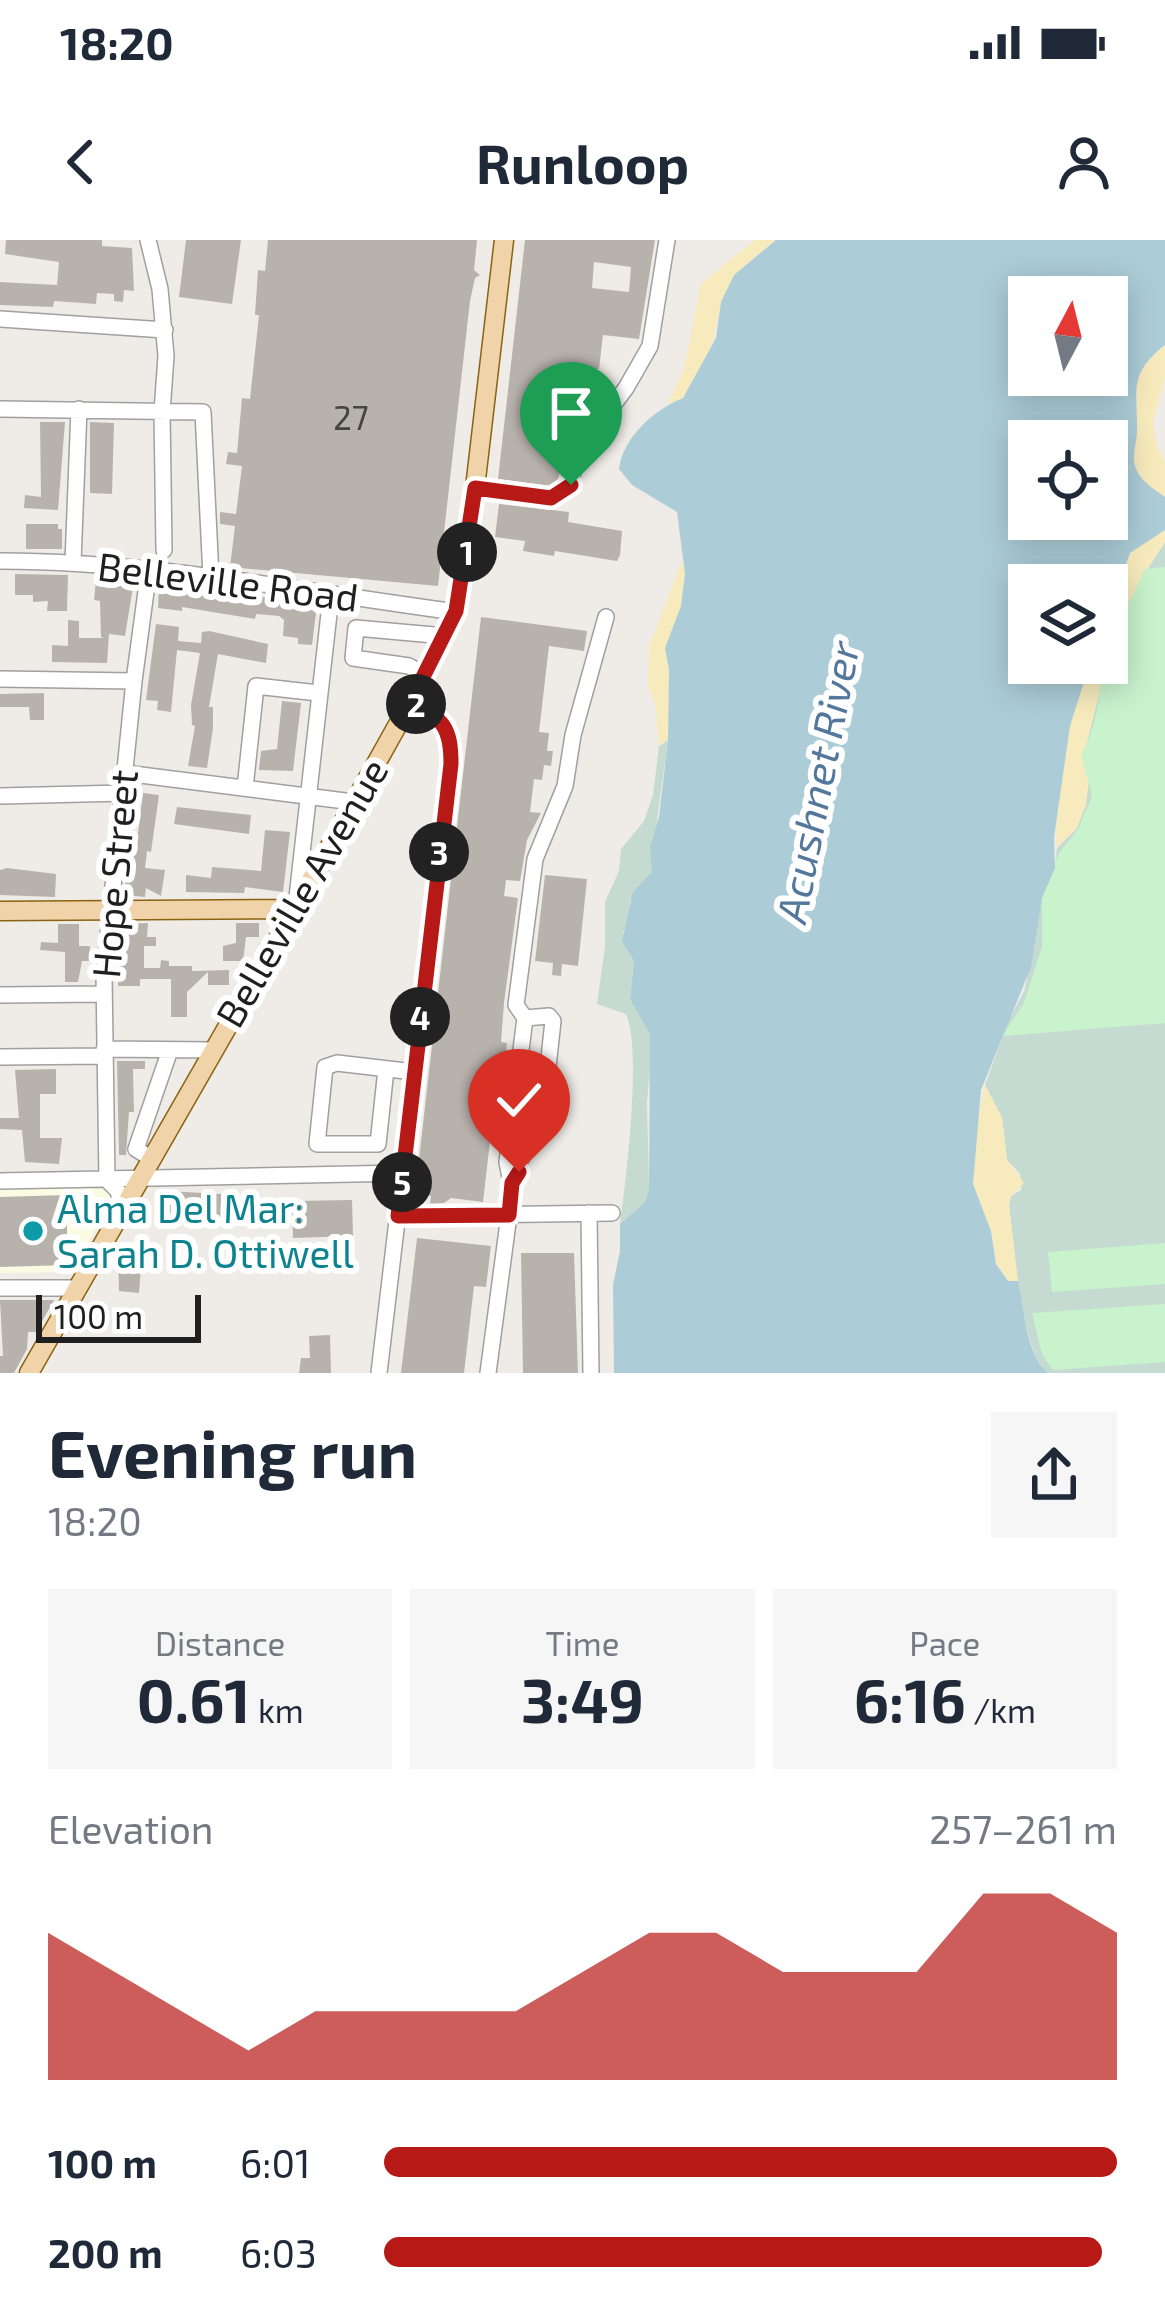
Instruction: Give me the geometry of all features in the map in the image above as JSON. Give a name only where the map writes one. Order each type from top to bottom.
[{"type":"main road","name":"Belleville Avenue","points":[[29,1373],[141,1178],[144,1154],[214,1050],[296,909],[456,611],[504,240]]},
{"type":"main road","points":[[0,911],[296,909]]},
{"type":"street","points":[[148,240],[165,330],[164,550]]},
{"type":"street","points":[[475,488],[551,498],[567,489],[583,446],[650,346],[667,240]]},
{"type":"street","points":[[0,319],[165,330]]},
{"type":"street","points":[[0,409],[202,412],[212,577]]},
{"type":"street","points":[[73,562],[79,409]]},
{"type":"street","name":"Belleville Road","points":[[0,561],[149,569],[456,611]]},
{"type":"street","name":"Hope Street","points":[[118,1216],[119,1192],[107,1180],[104,994],[149,569]]},
{"type":"street","points":[[296,909],[331,596]]},
{"type":"street","points":[[512,1183],[507,1162],[525,1018],[516,1005],[536,859],[565,786],[573,735],[606,617]]},
{"type":"street","points":[[425,675],[409,666],[352,658],[356,628],[445,636]]},
{"type":"street","points":[[0,679],[134,681]]},
{"type":"street","points":[[245,788],[256,686],[318,693]]},
{"type":"street","points":[[379,1373],[451,740],[445,724],[411,701]]},
{"type":"street","points":[[124,773],[353,802]]},
{"type":"street","points":[[0,796],[123,793]]},
{"type":"street","points":[[0,995],[104,994]]},
{"type":"street","points":[[488,1373],[512,1183],[544,1103],[553,1021],[549,1016],[525,1018]]},
{"type":"street","points":[[106,1158],[144,1154],[170,1050]]},
{"type":"street","points":[[0,1058],[214,1050]]},
{"type":"street","points":[[386,1069],[378,1144],[317,1144],[325,1067],[337,1063],[414,1072]]},
{"type":"street","points":[[346,1144],[346,1175]]},
{"type":"street","points":[[0,1181],[403,1173]]},
{"type":"street","points":[[398,1216],[612,1213]]},
{"type":"street","points":[[589,1214],[591,1373]]},
{"type":"street","points":[[0,1288],[79,1288]]},
{"type":"shaded area","points":[[1165,542],[1165,1373],[1047,1373],[1030,1341],[1016,1269],[1009,1205],[1011,1196],[1021,1190],[1020,1174],[1007,1160],[1002,1118],[985,1085],[1025,989],[1057,848],[1077,828],[1084,753],[1102,684],[1128,684],[1128,611]]},
{"type":"shaded area","points":[[668,740],[652,872],[630,902],[623,932],[634,961],[630,998],[651,1034],[651,1059],[649,1188],[645,1202],[620,1224],[633,1055],[626,1014],[597,1004],[605,902],[619,871],[621,849],[644,821],[653,795],[659,746]]},
{"type":"shaded area","points":[[104,1187],[114,1196],[72,1272],[0,1273],[0,1189]]},
{"type":"sand","points":[[755,240],[777,240],[735,278],[724,298],[703,370],[683,397],[668,403],[684,369],[701,284]]},
{"type":"sand","points":[[1165,345],[1165,378],[1153,422],[1165,462],[1165,497],[1139,475],[1134,456],[1140,375]]},
{"type":"sand","points":[[1165,530],[1165,542],[1128,611],[1125,564],[1148,539]]},
{"type":"sand","points":[[682,560],[681,606],[665,648],[668,740],[659,746],[656,707],[648,685],[649,647]]},
{"type":"sand","points":[[1083,684],[1102,684],[1084,753],[1089,780],[1086,805],[1077,828],[1057,848],[1056,826],[1070,726]]},
{"type":"sand","points":[[985,1085],[1002,1118],[1007,1160],[1024,1183],[1009,1205],[1018,1281],[1009,1281],[996,1264],[991,1231],[973,1184],[974,1142]]},
{"type":"green space","points":[[1165,567],[1165,1023],[1002,1036],[1024,1003],[1042,947],[1042,892],[1092,796],[1081,755],[1093,727],[1101,684],[1128,684],[1128,605],[1144,569]]},
{"type":"green space","points":[[1165,1243],[1165,1284],[1052,1292],[1048,1252]]},
{"type":"green space","points":[[1165,1304],[1165,1362],[1053,1370],[1042,1354],[1032,1313]]},
{"type":"water","name":"Acushnet River","points":[[776,240],[1165,240],[1165,345],[1140,375],[1134,456],[1139,475],[1165,497],[1165,530],[1130,553],[1126,564],[1008,564],[1008,684],[1083,684],[1070,726],[1054,838],[1055,868],[1042,898],[1031,967],[981,1090],[973,1184],[991,1231],[996,1264],[1008,1281],[1018,1281],[1030,1342],[1047,1373],[614,1373],[613,1285],[620,1224],[645,1202],[649,1188],[650,1034],[630,999],[634,961],[622,941],[633,892],[652,872],[650,847],[659,817],[668,740],[665,648],[681,606],[685,574],[677,512],[632,485],[619,469],[627,446],[642,426],[683,398],[716,338],[721,302],[734,275]]},
{"type":"building","points":[[6,240],[102,240],[102,246],[132,248],[134,291],[124,290],[123,302],[114,301],[114,294],[97,293],[96,304],[0,305],[0,282],[57,285],[59,262],[5,254]]},
{"type":"building","points":[[186,240],[241,240],[232,304],[179,297]]},
{"type":"building","points":[[268,240],[477,240],[474,270],[480,275],[470,301],[438,586],[230,567],[235,526],[220,524],[220,512],[236,514],[242,466],[226,464],[228,452],[237,453],[242,398],[250,399],[259,315],[255,315],[258,270],[265,271]]},
{"type":"building","points":[[525,240],[655,240],[639,339],[603,335],[599,369],[580,368],[582,417],[574,416],[571,442],[557,481],[549,486],[498,479]],"holes":[[[594,262],[631,267],[629,292],[592,288]]]},
{"type":"building","points":[[40,422],[65,422],[58,510],[24,508],[25,495],[41,497]]},
{"type":"building","points":[[90,422],[114,423],[112,494],[90,493]]},
{"type":"building","points":[[499,504],[569,512],[568,522],[622,531],[620,555],[617,561],[523,551],[525,541],[495,537]]},
{"type":"building","points":[[26,524],[58,524],[62,549],[26,549]]},
{"type":"building","points":[[15,574],[68,575],[67,611],[47,611],[48,601],[33,602],[33,595],[15,595]]},
{"type":"building","points":[[96,580],[132,581],[133,587],[125,636],[109,634],[107,663],[52,662],[52,645],[68,646],[68,620],[79,621],[79,638],[104,638],[100,601],[94,600]]},
{"type":"building","points":[[159,584],[317,604],[312,645],[283,636],[284,620],[279,616],[256,614],[255,619],[182,607],[182,611],[158,608]]},
{"type":"building","points":[[481,617],[587,631],[584,651],[549,646],[539,732],[549,733],[551,766],[544,765],[542,780],[534,779],[530,812],[541,813],[527,840],[520,881],[506,880],[504,896],[518,898],[501,1042],[507,1043],[505,1060],[499,1063],[483,1202],[451,1198],[430,1204],[431,1196],[415,1194]]},
{"type":"building","points":[[156,624],[179,627],[178,641],[201,643],[202,632],[209,631],[268,644],[266,663],[218,654],[209,707],[213,707],[213,728],[207,768],[188,766],[200,653],[177,650],[171,712],[157,710],[158,701],[146,700]]},
{"type":"building","points":[[44,693],[44,720],[30,720],[29,707],[0,707],[0,694]]},
{"type":"building","points":[[282,701],[301,703],[293,771],[259,770],[261,751],[277,749]]},
{"type":"building","points":[[143,793],[159,795],[145,868],[165,870],[161,896],[146,888],[145,897],[124,895],[131,833],[138,833]]},
{"type":"building","points":[[177,807],[251,815],[249,834],[174,824]]},
{"type":"building","points":[[265,830],[290,832],[283,892],[245,887],[244,893],[186,892],[186,875],[211,878],[212,867],[261,871]]},
{"type":"building","points":[[0,870],[56,874],[55,897],[0,895]]},
{"type":"building","points":[[545,875],[587,879],[578,966],[562,964],[561,976],[552,975],[553,963],[535,961]]},
{"type":"building","points":[[148,923],[147,937],[156,937],[156,946],[144,946],[144,968],[160,968],[161,960],[169,961],[169,966],[192,966],[192,971],[229,970],[229,985],[208,985],[208,972],[187,992],[187,1017],[171,1017],[171,979],[140,979],[140,986],[118,986],[122,930],[125,924]]},
{"type":"building","points":[[236,923],[259,923],[259,937],[246,937],[243,961],[223,961],[223,946],[236,943]]},
{"type":"building","points":[[58,924],[79,924],[79,946],[90,946],[89,961],[82,961],[78,982],[65,982],[65,952],[40,950],[41,942],[58,943]]},
{"type":"building","points":[[117,1061],[145,1061],[145,1069],[133,1069],[134,1112],[129,1112],[126,1155],[119,1155]]},
{"type":"building","points":[[56,1069],[56,1094],[40,1094],[40,1138],[62,1138],[59,1164],[25,1162],[22,1130],[0,1129],[0,1118],[19,1118],[15,1070]]},
{"type":"building","points":[[167,1191],[221,1194],[221,1218],[167,1222]]},
{"type":"building","name":"Alma Del Mar: Sarah D. Ottiwell","points":[[66,1195],[68,1265],[0,1267],[0,1197]]},
{"type":"building","points":[[352,1200],[353,1236],[293,1238],[292,1201]]},
{"type":"building","points":[[417,1238],[491,1246],[486,1287],[474,1286],[464,1373],[401,1373]]},
{"type":"building","points":[[118,1253],[142,1253],[139,1293],[119,1291]]},
{"type":"building","points":[[521,1253],[574,1253],[578,1373],[523,1373]]},
{"type":"building","points":[[0,1300],[54,1300],[36,1332],[28,1332],[27,1349],[14,1373],[0,1373]]},
{"type":"building","points":[[330,1335],[331,1373],[299,1373],[301,1358],[310,1358],[309,1336]]},
{"type":"place","name":"Alma Del Mar: Sarah D. Ottiwell","points":[[33,1231]]},
{"type":"route","points":[[519,1172],[512,1183],[509,1215],[398,1216],[451,764],[445,724],[411,701],[456,611],[475,488],[551,498],[571,485]]}]
